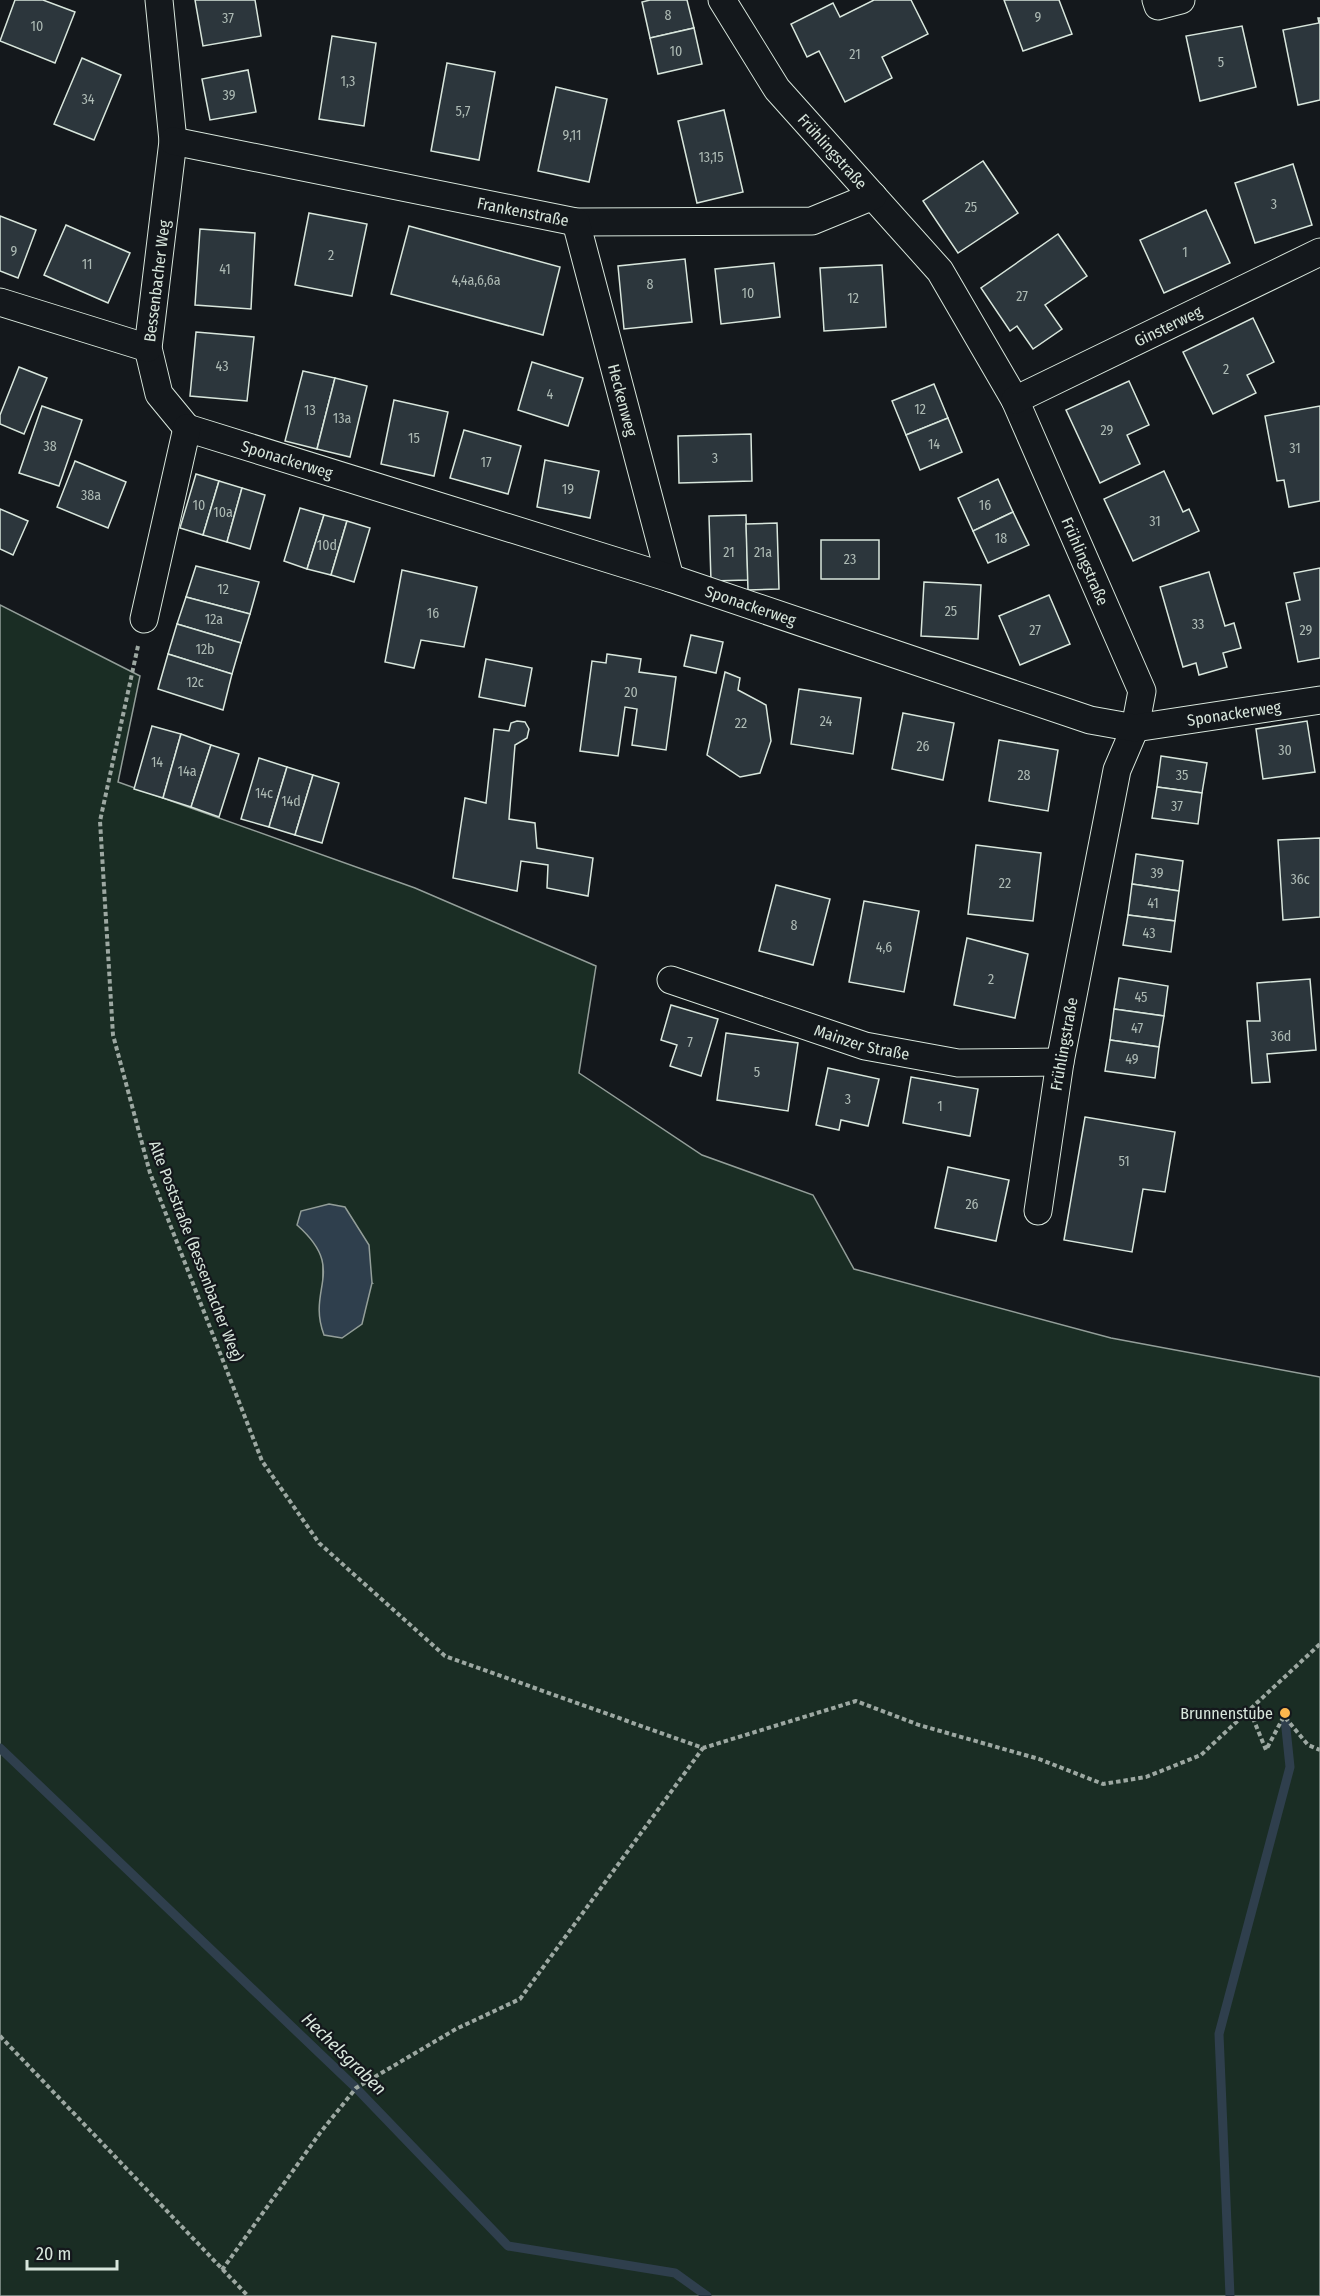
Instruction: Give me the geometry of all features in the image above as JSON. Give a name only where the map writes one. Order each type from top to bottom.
[{"type":"street","name":"Bessenbacher Weg","points":[[159,0],[173,141],[148,348],[159,394],[187,428]]},
{"type":"street","name":"Frühlingstraße","points":[[722,0],[777,89],[940,272],[1015,400],[1142,691],[1135,728],[1117,770],[1060,1062],[1038,1211]]},
{"type":"street","points":[[1156,0],[1158,6],[1181,0]]},
{"type":"street","name":"Frankenstraße","points":[[173,141],[576,222],[812,221],[873,196]]},
{"type":"street","name":"Heckenweg","points":[[576,222],[670,578]]},
{"type":"street","name":"Ginsterweg","points":[[1015,400],[1320,252]]},
{"type":"street","points":[[0,302],[148,348]]},
{"type":"street","points":[[144,619],[187,428]]},
{"type":"street","name":"Sponackerweg","points":[[187,428],[670,578],[1090,720],[1135,728],[1320,700]]},
{"type":"street","name":"Mainzer Straße","points":[[671,980],[865,1046],[958,1063],[1060,1062]]},
{"type":"path","name":"Alte Poststraße (Bessenbacher Weg)","points":[[144,619],[100,821],[113,1035],[150,1173],[262,1461],[319,1543],[445,1656],[703,1748]]},
{"type":"path","points":[[222,2270],[356,2088],[456,2030],[520,1999],[703,1748],[856,1701],[919,1725],[1039,1759],[1102,1784],[1146,1777],[1202,1755],[1320,1644]]},
{"type":"path","points":[[1250,1711],[1266,1750],[1284,1716],[1308,1745],[1320,1749]]},
{"type":"path","points":[[0,2036],[248,2296]]},
{"type":"green space","points":[[0,605],[140,676],[118,782],[415,888],[596,966],[579,1073],[702,1155],[813,1195],[854,1269],[1111,1338],[1320,1377],[1320,2296],[0,2296]],"holes":[[[313,1239],[372,1283],[323,1285],[323,1258]]]},
{"type":"water","points":[[329,1204],[345,1207],[369,1245],[372,1283],[362,1324],[342,1338],[324,1335],[319,1304],[323,1267],[320,1255],[312,1241],[297,1225],[301,1211]]},
{"type":"building","points":[[15,0],[43,0],[75,12],[55,63],[0,41]]},
{"type":"building","points":[[195,0],[255,0],[261,36],[203,46]]},
{"type":"building","points":[[687,0],[694,28],[650,38],[642,2]]},
{"type":"building","points":[[874,0],[911,0],[928,34],[882,57],[892,78],[845,102],[819,51],[807,57],[791,24],[833,3],[840,17]]},
{"type":"building","points":[[1004,0],[1059,0],[1072,34],[1023,51]]},
{"type":"building","points":[[1318,18],[1320,18],[1320,100],[1298,105],[1283,30],[1319,23]]},
{"type":"building","points":[[1242,26],[1256,87],[1200,101],[1186,36]]},
{"type":"building","points":[[694,28],[702,64],[658,74],[650,38]]},
{"type":"building","points":[[332,36],[376,43],[364,126],[319,119]]},
{"type":"building","points":[[82,58],[121,75],[94,140],[54,124]]},
{"type":"building","points":[[447,63],[495,72],[479,160],[431,151]]},
{"type":"building","points":[[248,70],[256,112],[210,120],[202,79]]},
{"type":"building","points":[[556,87],[607,99],[589,182],[538,171]]},
{"type":"building","points":[[724,110],[743,192],[697,203],[678,121]]},
{"type":"building","points":[[983,161],[1018,213],[958,253],[923,201]]},
{"type":"building","points":[[1293,164],[1312,225],[1255,243],[1235,183]]},
{"type":"building","points":[[1206,210],[1230,263],[1164,293],[1140,240]]},
{"type":"building","points":[[309,213],[367,224],[352,296],[295,285]]},
{"type":"building","points":[[0,216],[36,230],[18,278],[0,271]]},
{"type":"building","points":[[66,225],[130,253],[108,303],[44,275]]},
{"type":"building","points":[[409,226],[560,267],[543,335],[391,294]]},
{"type":"building","points":[[200,229],[255,233],[251,309],[195,305]]},
{"type":"building","points":[[1058,234],[1087,276],[1045,305],[1062,329],[1033,349],[1017,326],[1010,331],[981,288]]},
{"type":"building","points":[[685,259],[692,322],[624,329],[618,266]]},
{"type":"building","points":[[774,263],[780,317],[721,324],[715,269]]},
{"type":"building","points":[[882,265],[886,327],[824,331],[820,268]]},
{"type":"building","points":[[1253,318],[1274,362],[1247,375],[1256,393],[1213,414],[1183,352]]},
{"type":"building","points":[[196,332],[254,337],[247,401],[190,396]]},
{"type":"building","points":[[532,362],[583,378],[568,426],[518,410]]},
{"type":"building","points":[[19,367],[47,378],[24,434],[0,424],[0,415]]},
{"type":"building","points":[[303,371],[335,378],[317,449],[285,441]]},
{"type":"building","points":[[335,378],[367,386],[350,457],[317,449]]},
{"type":"building","points":[[1129,381],[1149,425],[1127,435],[1140,464],[1100,483],[1066,410]]},
{"type":"building","points":[[934,384],[948,418],[906,435],[892,401]]},
{"type":"building","points":[[394,400],[448,412],[434,476],[381,464]]},
{"type":"building","points":[[42,406],[82,420],[59,486],[19,473]]},
{"type":"building","points":[[1320,406],[1320,501],[1289,507],[1284,480],[1277,481],[1265,416]]},
{"type":"building","points":[[948,418],[962,452],[920,470],[906,435]]},
{"type":"building","points":[[464,430],[521,446],[508,494],[450,478]]},
{"type":"building","points":[[751,434],[752,481],[679,483],[678,436]]},
{"type":"building","points":[[545,460],[599,471],[590,518],[537,507]]},
{"type":"building","points":[[75,461],[126,482],[108,528],[57,507]]},
{"type":"building","points":[[1164,471],[1183,512],[1189,509],[1199,531],[1133,561],[1104,499]]},
{"type":"building","points":[[196,474],[219,481],[203,535],[180,528]]},
{"type":"building","points":[[998,479],[1013,512],[973,531],[958,498]]},
{"type":"building","points":[[219,481],[242,488],[227,542],[203,535]]},
{"type":"building","points":[[242,488],[265,495],[250,549],[227,542]]},
{"type":"building","points":[[300,508],[324,515],[307,569],[284,561]]},
{"type":"building","points":[[0,509],[28,521],[13,555],[0,549]]},
{"type":"building","points":[[1013,512],[1029,545],[988,563],[973,531]]},
{"type":"building","points":[[324,515],[347,521],[331,575],[307,569]]},
{"type":"building","points":[[746,515],[748,580],[711,581],[709,516]]},
{"type":"building","points":[[347,521],[370,528],[354,582],[331,575]]},
{"type":"building","points":[[777,523],[779,589],[748,590],[746,524]]},
{"type":"building","points":[[821,540],[879,540],[879,579],[821,579]]},
{"type":"building","points":[[196,566],[259,582],[250,614],[186,597]]},
{"type":"building","points":[[1320,568],[1320,658],[1298,662],[1286,603],[1300,600],[1294,573]]},
{"type":"building","points":[[402,570],[477,587],[464,647],[421,640],[414,668],[385,662]]},
{"type":"building","points":[[1209,572],[1225,626],[1234,623],[1241,648],[1223,653],[1227,667],[1199,675],[1196,663],[1183,667],[1160,587]]},
{"type":"building","points":[[924,582],[981,585],[978,639],[921,636]]},
{"type":"building","points":[[1049,595],[1070,644],[1020,665],[999,616]]},
{"type":"building","points":[[186,597],[250,614],[241,643],[177,624]]},
{"type":"building","points":[[177,624],[241,643],[232,674],[168,654]]},
{"type":"building","points":[[691,635],[723,642],[716,673],[684,666]]},
{"type":"building","points":[[168,654],[232,674],[223,710],[158,689]]},
{"type":"building","points":[[607,654],[641,659],[639,672],[676,677],[666,750],[632,745],[637,709],[625,707],[618,756],[580,751],[592,661],[606,663]]},
{"type":"building","points":[[486,659],[532,668],[525,706],[479,697]]},
{"type":"building","points":[[725,672],[740,678],[738,690],[766,705],[771,741],[760,773],[740,777],[707,755]]},
{"type":"building","points":[[799,689],[861,698],[853,754],[791,744]]},
{"type":"building","points":[[903,713],[954,723],[943,780],[892,769]]},
{"type":"building","points":[[1307,721],[1315,772],[1263,779],[1256,729]]},
{"type":"building","points":[[525,722],[529,729],[527,738],[515,745],[509,819],[535,823],[537,848],[593,858],[588,896],[547,888],[548,865],[521,861],[517,891],[453,878],[465,798],[486,803],[494,729],[509,731],[511,723]]},
{"type":"building","points":[[152,726],[181,734],[163,798],[134,789]]},
{"type":"building","points":[[181,734],[211,745],[191,807],[163,798]]},
{"type":"building","points":[[999,740],[1058,750],[1048,811],[989,801]]},
{"type":"building","points":[[211,745],[239,754],[219,817],[191,807]]},
{"type":"building","points":[[1161,756],[1207,763],[1202,793],[1157,787]]},
{"type":"building","points":[[259,758],[287,767],[269,827],[241,819]]},
{"type":"building","points":[[287,767],[313,775],[295,835],[269,827]]},
{"type":"building","points":[[313,775],[339,783],[322,843],[295,835]]},
{"type":"building","points":[[1157,787],[1202,793],[1198,824],[1152,818]]},
{"type":"building","points":[[1320,838],[1320,917],[1283,920],[1278,840]]},
{"type":"building","points":[[976,845],[1041,853],[1033,921],[968,914]]},
{"type":"building","points":[[1136,854],[1183,861],[1179,891],[1132,884]]},
{"type":"building","points":[[1132,884],[1179,891],[1175,921],[1128,915]]},
{"type":"building","points":[[776,885],[830,899],[813,965],[759,951]]},
{"type":"building","points":[[864,901],[919,911],[904,992],[849,982]]},
{"type":"building","points":[[1128,915],[1175,921],[1171,952],[1123,945]]},
{"type":"building","points":[[967,938],[1028,954],[1015,1018],[954,1005]]},
{"type":"building","points":[[1119,978],[1168,986],[1164,1016],[1114,1009]]},
{"type":"building","points":[[1310,979],[1316,1050],[1267,1054],[1270,1082],[1252,1083],[1247,1021],[1260,1021],[1257,983]]},
{"type":"building","points":[[671,1005],[718,1019],[701,1076],[670,1066],[677,1045],[661,1040]]},
{"type":"building","points":[[1114,1009],[1164,1016],[1159,1047],[1110,1040]]},
{"type":"building","points":[[726,1033],[798,1043],[788,1111],[717,1100]]},
{"type":"building","points":[[1110,1040],[1159,1047],[1155,1078],[1105,1071]]},
{"type":"building","points":[[828,1068],[879,1079],[868,1126],[841,1120],[839,1130],[816,1125]]},
{"type":"building","points":[[911,1077],[978,1089],[970,1136],[903,1123]]},
{"type":"building","points":[[1085,1117],[1175,1132],[1165,1192],[1143,1189],[1132,1252],[1064,1240]]},
{"type":"building","points":[[948,1167],[1009,1180],[996,1241],[935,1228]]},
{"type":"waterway","points":[[1230,2296],[1219,2034],[1290,1767],[1285,1719]]},
{"type":"waterway","name":"Hechelsgraben","points":[[0,1748],[356,2088],[508,2246],[675,2273],[707,2296]]},
{"type":"place","name":"Brunnenstube","points":[[1285,1713]]}]
